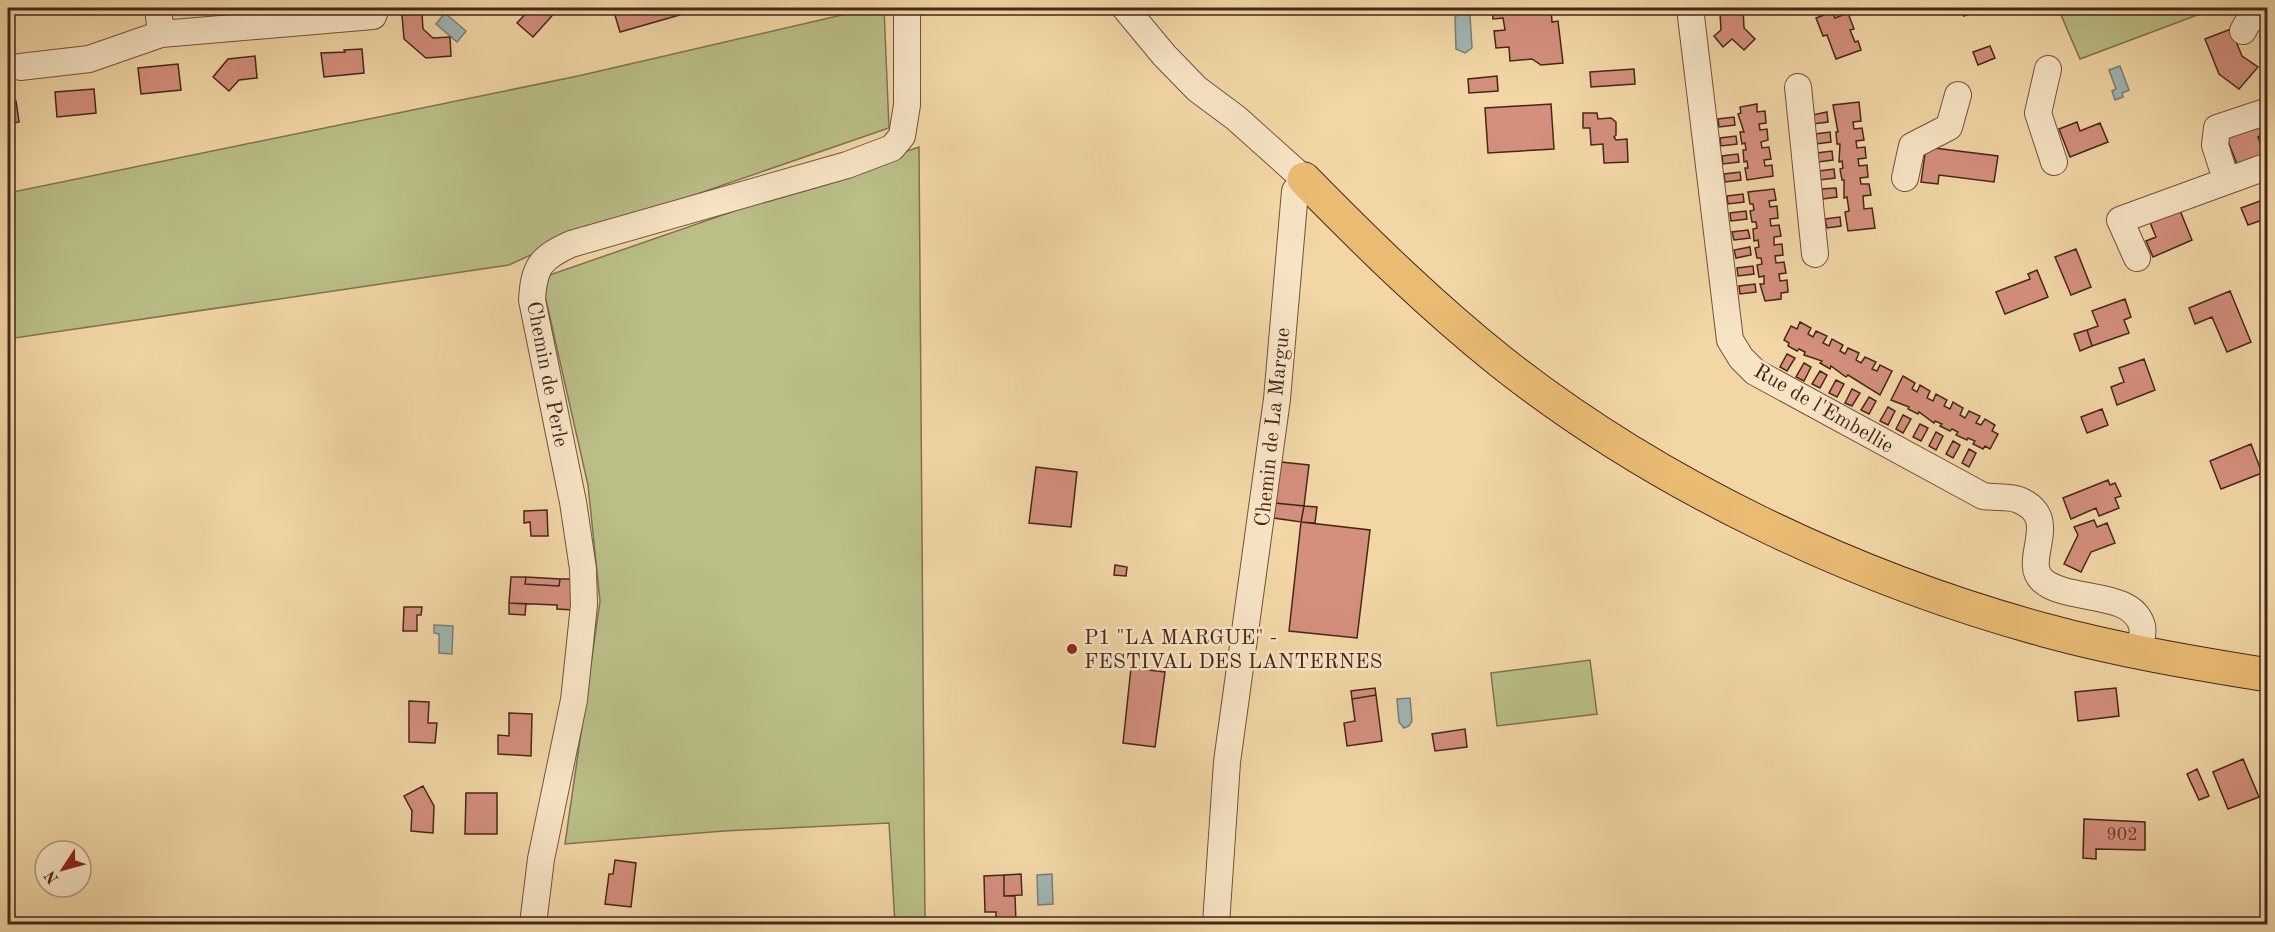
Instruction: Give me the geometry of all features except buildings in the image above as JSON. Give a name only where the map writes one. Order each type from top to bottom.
[{"type":"main road","points":[[1304,179],[1415,290],[1501,362],[1587,424],[1692,487],[1793,538],[1899,584],[2044,630],[2139,653],[2268,675]]},
{"type":"street","points":[[159,8],[161,34]]},
{"type":"street","points":[[20,67],[89,59],[161,34],[373,16],[376,8]]},
{"type":"street","name":"Chemin de Perle","points":[[533,924],[541,859],[574,700],[584,605],[583,569],[573,501],[532,300],[534,278],[540,264],[551,253],[571,244],[847,165],[892,148],[902,136],[907,105],[907,8]]},
{"type":"street","points":[[1125,8],[1164,55],[1197,89],[1236,118],[1304,179]]},
{"type":"street","name":"Rue de l'Embellie","points":[[1690,8],[1730,340],[1741,358],[1755,372],[1983,496],[2018,499],[2033,509],[2041,523],[2036,567],[2038,575],[2057,590],[2118,603],[2130,608],[2142,627],[2139,653]]},
{"type":"street","points":[[2243,31],[2249,20],[2268,13]]},
{"type":"street","points":[[2048,69],[2038,113],[2054,162]]},
{"type":"street","points":[[1798,87],[1815,254]]},
{"type":"street","points":[[1905,178],[1912,146],[1949,127],[1958,95]]},
{"type":"street","points":[[2222,167],[2216,146],[2217,128],[2268,111]]},
{"type":"street","points":[[2137,258],[2120,220],[2268,166]]},
{"type":"street","name":"Chemin de La Margue","points":[[1216,924],[1227,762],[1277,399],[1296,191],[1304,179]]},
{"type":"green space","points":[[872,8],[884,8],[889,128],[563,240],[509,265],[8,339],[8,193],[578,76]]},
{"type":"green space","points":[[2058,8],[2216,8],[2080,59]]},
{"type":"green space","points":[[919,147],[925,924],[895,924],[889,823],[724,831],[565,844],[600,601],[588,485],[541,278]]},
{"type":"green space","points":[[1590,660],[1597,714],[1497,726],[1491,673]]},
{"type":"water","points":[[1462,12],[1470,16],[1472,48],[1465,53],[1456,49],[1455,17]]},
{"type":"water","points":[[445,13],[466,31],[457,42],[436,24]]},
{"type":"water","points":[[2120,66],[2129,90],[2122,93],[2123,97],[2115,100],[2112,91],[2116,89],[2109,70]]},
{"type":"water","points":[[434,625],[453,626],[452,654],[439,653],[439,634],[434,633]]},
{"type":"water","points":[[1410,698],[1412,721],[1404,728],[1399,722],[1397,699]]},
{"type":"water","points":[[1052,874],[1053,904],[1038,905],[1037,875]]},
{"type":"place","name":"P1 \"LA MARGUE\" - FESTIVAL DES LANTERNES","points":[[1072,649]]}]
